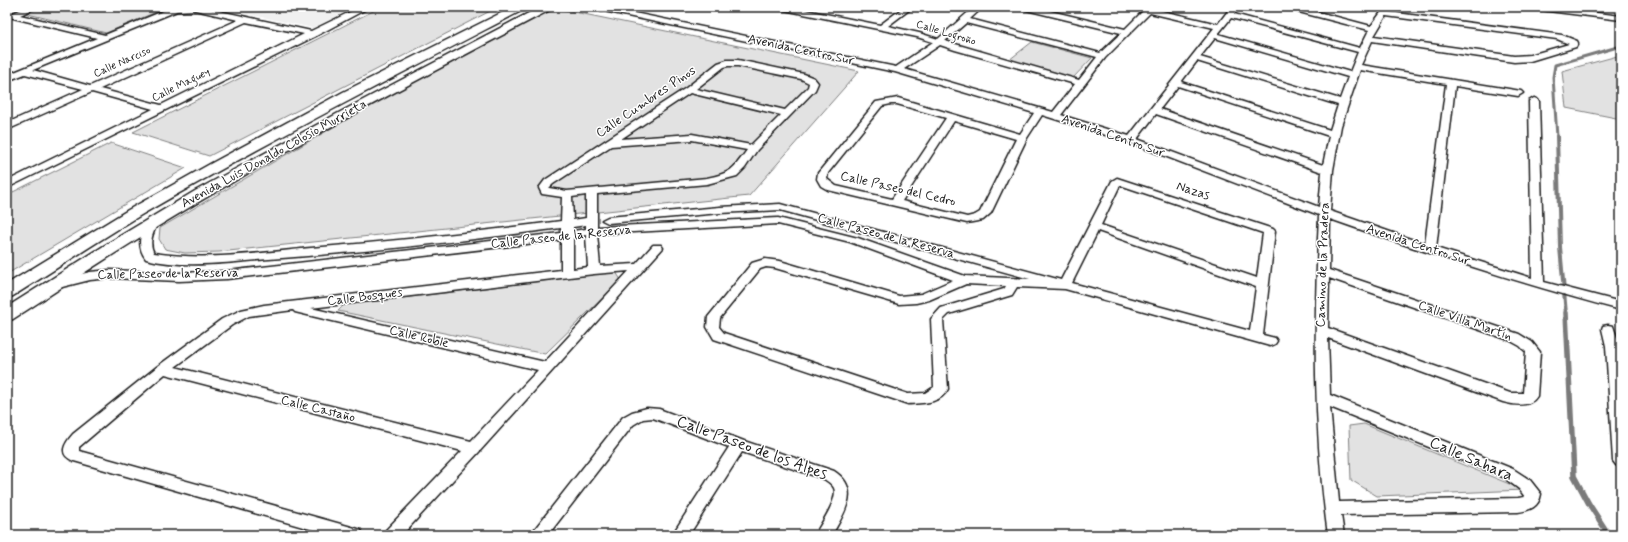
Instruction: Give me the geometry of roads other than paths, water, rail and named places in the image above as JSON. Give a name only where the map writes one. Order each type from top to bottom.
[{"type":"main road","name":"Avenida Luis Donaldo Colosio Murrieta","points":[[7,292],[134,213],[215,167],[348,95],[521,7]]},
{"type":"main road","name":"Avenida Luis Donaldo Colosio Murrieta","points":[[7,315],[152,223],[366,102],[548,7]]},
{"type":"street","points":[[9,16],[34,7]]},
{"type":"street","name":"Calle Maguey","points":[[7,185],[366,7]]},
{"type":"street","name":"Avenida Centro Sur","points":[[594,7],[898,70],[1131,140],[1324,213],[1430,250],[1551,288],[1621,306]]},
{"type":"street","name":"Calle Logroño","points":[[779,7],[919,35],[1080,83]]},
{"type":"street","points":[[820,15],[833,7]]},
{"type":"street","points":[[882,27],[909,7]]},
{"type":"street","points":[[898,70],[939,42],[979,7]]},
{"type":"street","points":[[1025,7],[1127,32]]},
{"type":"street","points":[[1135,7],[1150,8],[1220,27]]},
{"type":"street","points":[[1131,140],[1235,7]]},
{"type":"street","points":[[1290,7],[1374,29]]},
{"type":"street","points":[[1532,7],[1621,18]]},
{"type":"street","points":[[7,78],[107,38],[166,12],[186,8],[195,8],[314,34]]},
{"type":"street","points":[[1055,116],[1102,56],[1150,8]]},
{"type":"street","points":[[1369,38],[1514,59],[1530,58],[1574,45],[1572,41],[1559,37],[1385,9]]},
{"type":"street","name":"Camino de la Pradera","points":[[1336,535],[1332,509],[1323,398],[1321,330],[1324,213],[1328,170],[1333,134],[1342,103],[1363,51],[1385,9]]},
{"type":"street","points":[[1230,15],[1363,51]]},
{"type":"street","points":[[9,16],[107,38]]},
{"type":"street","name":"Calle Narciso","points":[[7,127],[246,19]]},
{"type":"street","points":[[965,20],[1102,56]]},
{"type":"street","points":[[1213,35],[1355,71],[1451,82],[1518,93]]},
{"type":"street","points":[[1195,58],[1342,103]]},
{"type":"street","name":"Calle Cumbres Pinos","points":[[732,62],[804,77],[811,80],[814,84],[812,88],[786,113],[753,148],[741,166],[732,174],[722,178],[707,181],[567,194],[546,192],[544,188],[550,182],[689,90],[721,65],[732,62]]},
{"type":"street","points":[[25,71],[89,90],[161,108]]},
{"type":"street","points":[[1430,250],[1451,82]]},
{"type":"street","points":[[1176,83],[1333,134]]},
{"type":"street","points":[[689,90],[786,113]]},
{"type":"street","name":"Calle Paseo del Cedro","points":[[1022,138],[898,101],[886,101],[880,104],[823,173],[822,179],[825,184],[832,188],[967,220],[981,218],[1022,138],[1040,112]]},
{"type":"street","points":[[1534,101],[1538,284]]},
{"type":"street","points":[[1155,111],[1328,170]]},
{"type":"street","points":[[895,203],[952,117]]},
{"type":"street","points":[[610,143],[692,137],[753,148]]},
{"type":"street","name":"Nazas","points":[[1065,285],[1117,181],[1269,231],[1261,284],[1256,338]]},
{"type":"street","points":[[592,191],[591,226],[594,270]]},
{"type":"street","points":[[567,194],[567,273]]},
{"type":"street","name":"Calle Paseo de la Reserva","points":[[608,220],[720,210],[780,207],[1270,341]]},
{"type":"street","name":"Calle Paseo de la Reserva","points":[[51,286],[90,276],[110,274],[179,277],[227,275],[406,255],[591,226],[778,221],[854,240],[964,280],[1065,285]]},
{"type":"street","name":"Calle Paseo de la Reserva","points":[[152,223],[147,233],[145,242],[146,251],[151,257],[160,260],[187,261],[236,259],[401,243],[567,230]]},
{"type":"street","points":[[1094,226],[1261,284]]},
{"type":"street","points":[[392,535],[474,448],[657,248]]},
{"type":"street","points":[[136,276],[160,260]]},
{"type":"street","points":[[964,280],[919,300],[909,302],[776,264],[765,263],[756,266],[751,271],[714,317],[713,327],[719,336],[908,400],[928,398],[942,389],[938,319],[945,311],[1008,292],[1014,282]]},
{"type":"street","name":"Calle Bosques","points":[[355,535],[74,455],[71,450],[72,445],[78,438],[163,369],[227,322],[245,313],[264,309],[567,273],[640,267]]},
{"type":"street","name":"Calle Villa Martín","points":[[1321,330],[1508,398],[1518,400],[1526,399],[1530,396],[1533,352],[1529,346],[1522,341],[1323,272]]},
{"type":"street","name":"Calle Roble","points":[[291,307],[547,367]]},
{"type":"street","points":[[1608,329],[1617,347],[1621,460]]},
{"type":"street","name":"Calle Castaño","points":[[163,369],[474,448]]},
{"type":"street","name":"Calle Sahara","points":[[1323,398],[1508,473],[1520,480],[1533,494],[1532,500],[1526,504],[1518,505],[1332,509]]},
{"type":"street","name":"Calle Paseo de los Alpes","points":[[538,535],[628,421],[637,415],[644,413],[654,413],[738,445],[829,475],[838,480],[842,490],[840,500],[823,535]]},
{"type":"street","points":[[680,535],[738,445]]},
{"type":"waterway","points":[[1557,137],[1553,77],[1555,65],[1621,46]]},
{"type":"waterway","points":[[1557,136],[1560,247],[1566,314]]},
{"type":"waterway","points":[[1566,313],[1574,476],[1589,504],[1609,535]]}]
